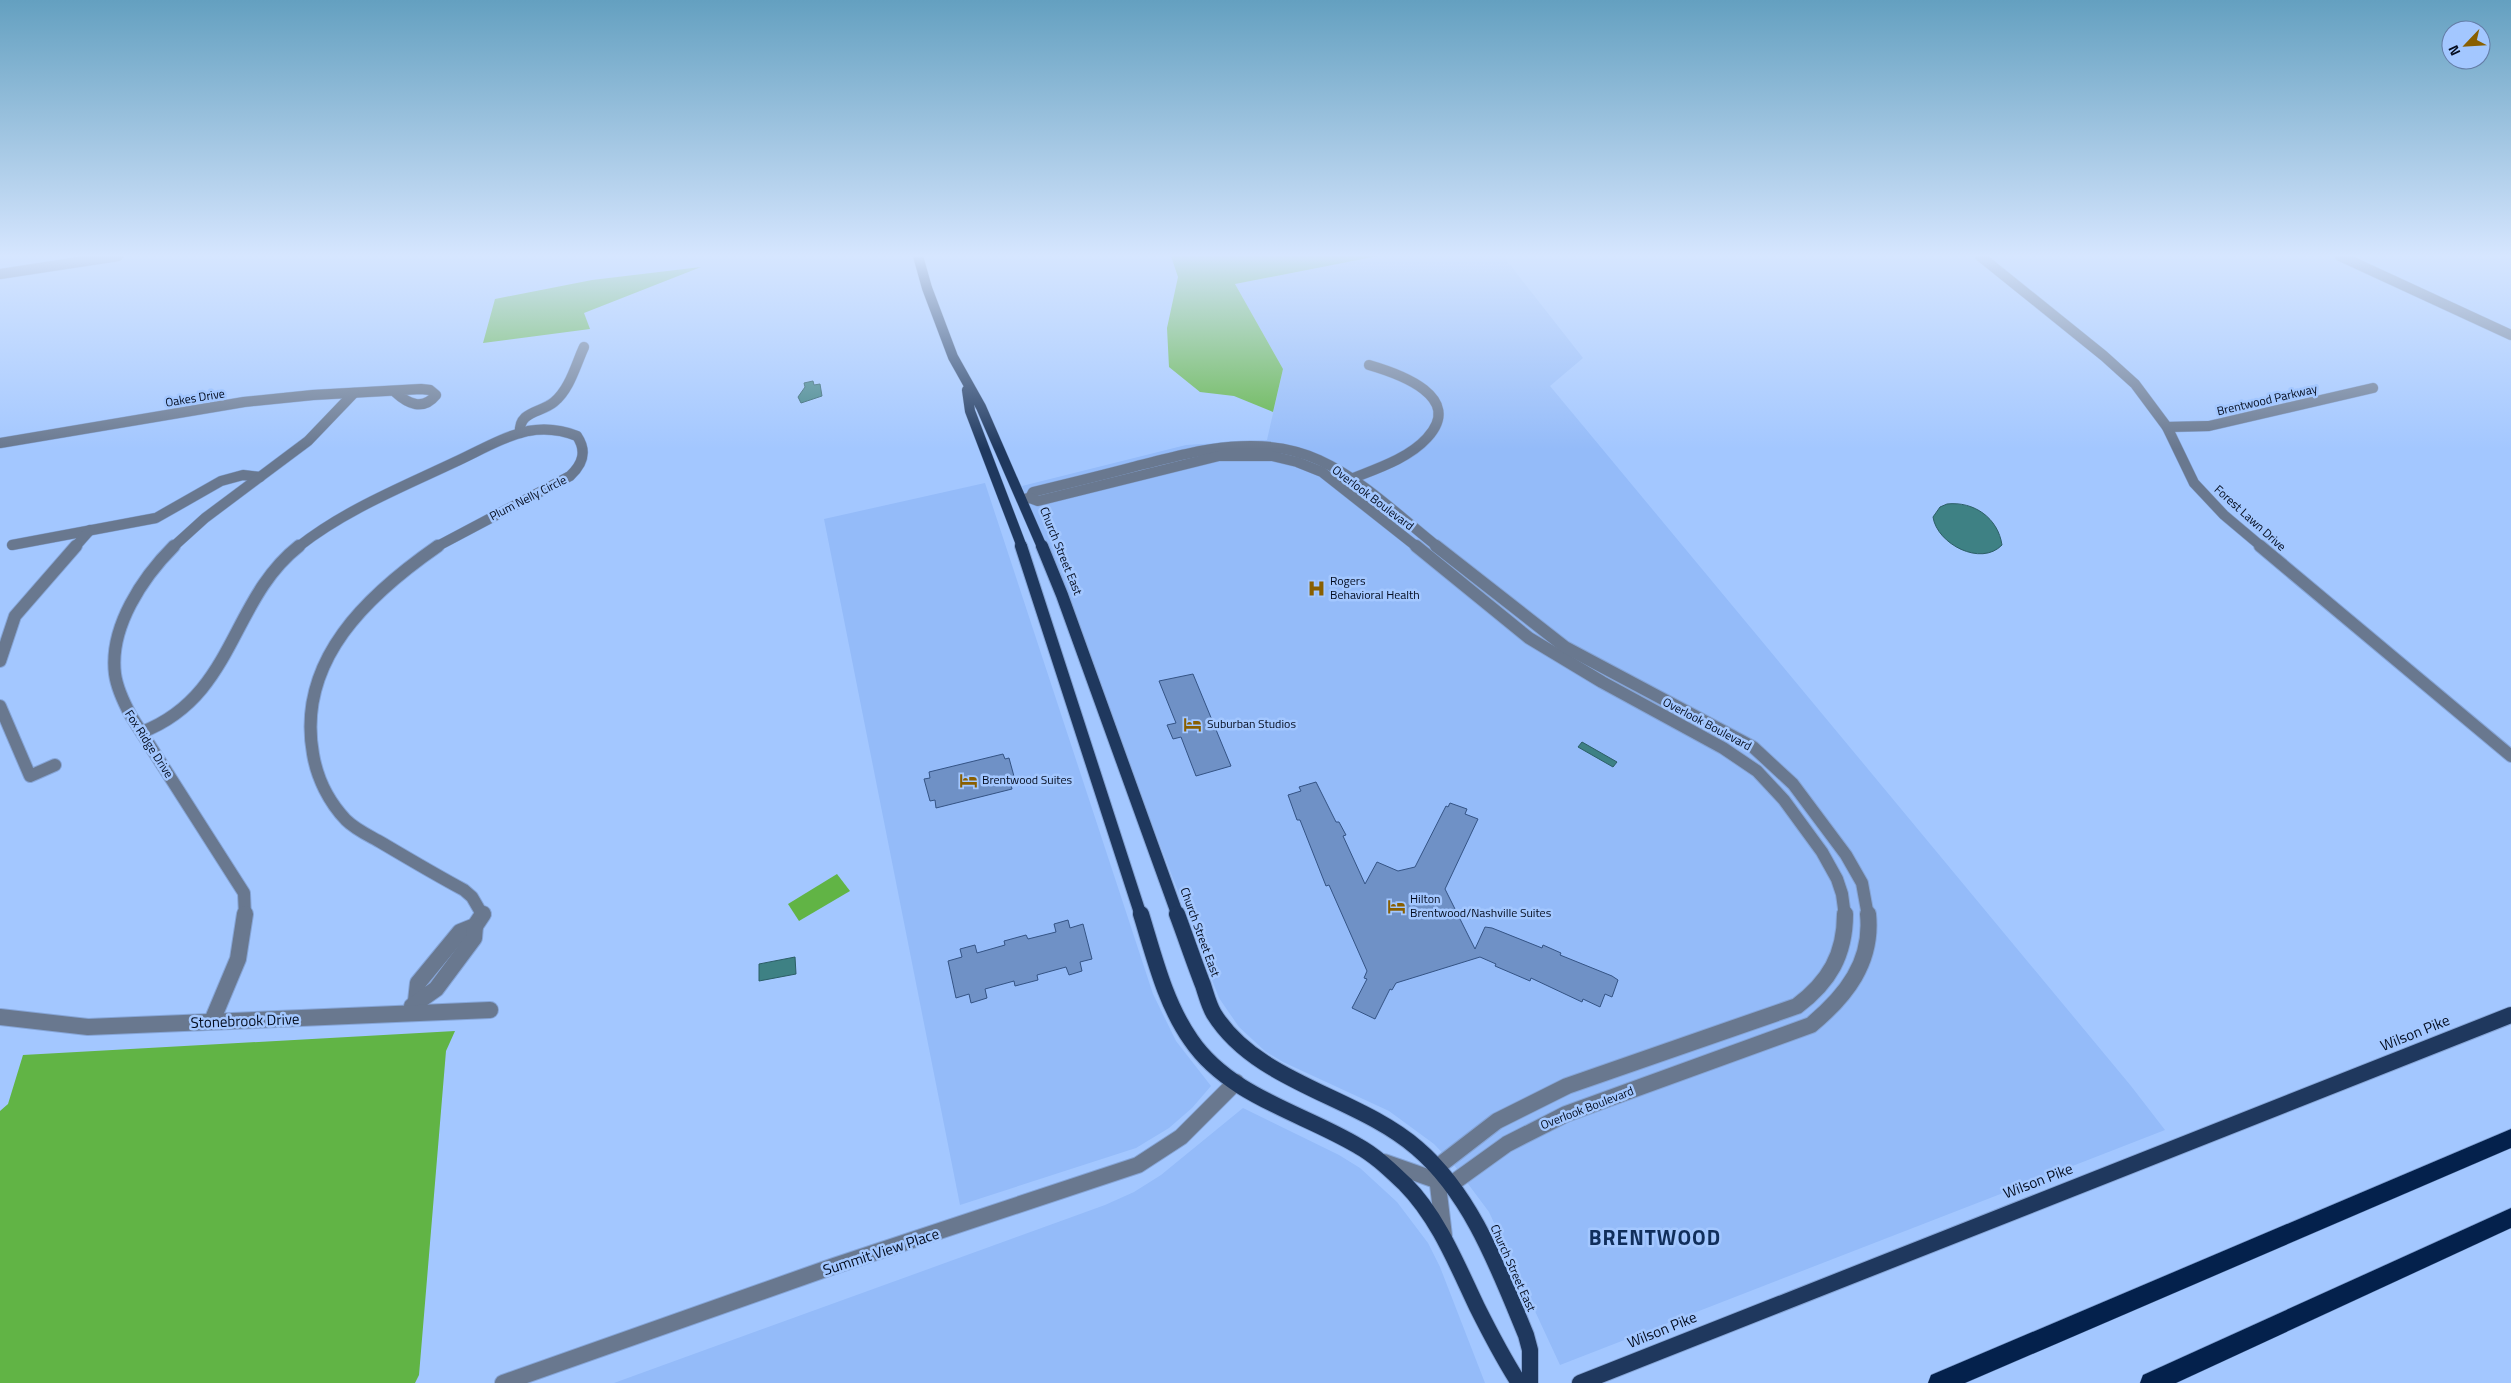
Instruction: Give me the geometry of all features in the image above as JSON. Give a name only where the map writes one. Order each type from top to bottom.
[{"type":"highway","points":[[1939,1383],[2511,1138]]},
{"type":"highway","points":[[2151,1383],[2511,1218]]},
{"type":"main road","name":"Church Street East","points":[[939,321],[967,385],[981,407],[1027,498],[1159,870],[1213,1013],[1226,1032],[1254,1057],[1397,1132],[1418,1149],[1441,1178],[1482,1237],[1529,1345],[1530,1383]]},
{"type":"main road","name":"Church Street East","points":[[967,385],[970,411],[1026,558],[1168,995],[1180,1022],[1194,1044],[1209,1062],[1236,1082],[1315,1123],[1381,1161],[1406,1184],[1444,1238],[1499,1354],[1519,1383]]},
{"type":"main road","name":"Wilson Pike","points":[[1580,1383],[2511,1015]]},
{"type":"street","name":"Forest Lawn Drive","points":[[2059,321],[2126,375],[2150,402],[2167,427],[2190,476],[2224,516],[2511,756]]},
{"type":"street","points":[[2480,321],[2511,335]]},
{"type":"street","points":[[520,433],[520,423],[524,417],[549,405],[559,397],[584,347]]},
{"type":"street","points":[[1339,484],[1422,442],[1435,428],[1437,422],[1437,408],[1427,390],[1401,374],[1369,365]]},
{"type":"street","name":"Brentwood Parkway","points":[[2167,427],[2209,426],[2373,388]]},
{"type":"street","name":"Oakes Drive","points":[[0,443],[244,402],[354,393],[395,392]]},
{"type":"street","name":"Fox Ridge Drive","points":[[212,1021],[240,958],[247,920],[244,893],[142,732],[126,711],[115,682],[114,654],[125,618],[147,578],[171,547],[216,507],[311,439],[354,393]]},
{"type":"street","name":"Plum Nelly Circle","points":[[142,732],[169,720],[196,696],[222,660],[272,573],[303,544],[330,524],[391,492],[520,433],[547,431],[572,434],[581,440],[584,450],[583,461],[576,471],[561,482],[440,544],[411,565],[377,595],[347,627],[322,666],[311,696],[308,744],[318,777],[347,822],[464,890],[472,897],[483,915],[475,926],[474,938],[436,989],[416,1001],[404,1014]]},
{"type":"street","name":"Overlook Boulevard","points":[[1254,445],[1296,451],[1324,461],[1352,478],[1565,647],[1752,747],[1777,765],[1813,809],[1848,859],[1862,884],[1869,915],[1870,931],[1867,954],[1852,986],[1831,1010],[1811,1025],[1566,1114],[1441,1178],[1497,1121],[1567,1086],[1797,1006],[1814,994],[1830,977],[1840,956],[1845,928],[1846,904],[1837,877],[1826,855],[1777,791],[1749,765],[1722,747],[1559,658],[1529,638],[1322,472],[1297,462],[1272,456],[1219,456],[1038,501],[1027,498],[1033,492],[1182,454],[1223,446],[1254,445]]},
{"type":"street","points":[[12,545],[159,517],[209,487],[229,478],[248,475],[260,477]]},
{"type":"street","points":[[0,662],[15,616],[90,530]]},
{"type":"street","points":[[0,706],[30,776],[55,765]]},
{"type":"street","name":"Stonebrook Drive","points":[[0,1017],[88,1027],[490,1010]]},
{"type":"street","name":"Summit View Place","points":[[503,1383],[826,1269],[1138,1165],[1176,1141],[1236,1082]]},
{"type":"street","points":[[1381,1161],[1441,1178],[1444,1238]]},
{"type":"shaded area","points":[[1256,321],[1554,321],[1583,358],[1550,386],[2131,1086],[2165,1130],[1560,1365],[1489,1212],[1454,1165],[1434,1144],[1389,1111],[1283,1062],[1266,1052],[1239,1027],[1219,998],[1022,486],[1186,445],[1267,440],[1283,369]]},
{"type":"shaded area","points":[[813,381],[814,385],[820,384],[822,396],[801,403],[798,397],[805,387],[804,383]]},
{"type":"shaded area","points":[[985,483],[1153,994],[1176,1041],[1211,1086],[1192,1108],[1169,1128],[1136,1148],[960,1205],[824,519]]},
{"type":"shaded area","points":[[1947,504],[1966,505],[1983,513],[1996,527],[2002,545],[1993,551],[1983,554],[1972,553],[1951,544],[1936,527],[1933,517],[1940,507]]},
{"type":"shaded area","points":[[1582,742],[1617,762],[1613,767],[1578,747]]},
{"type":"shaded area","points":[[795,957],[796,974],[759,981],[759,964]]},
{"type":"shaded area","points":[[1243,1108],[1339,1155],[1360,1168],[1397,1202],[1428,1243],[1440,1267],[1485,1383],[614,1383],[1105,1205],[1134,1192],[1161,1175]]},
{"type":"green space","points":[[489,321],[587,321],[590,329],[483,343]]},
{"type":"green space","points":[[1169,321],[1256,321],[1283,369],[1273,412],[1234,396],[1200,392],[1169,367],[1167,328]]},
{"type":"green space","points":[[837,874],[850,891],[799,921],[788,904]]},
{"type":"green space","points":[[455,1031],[446,1051],[419,1375],[415,1383],[0,1383],[0,1111],[8,1104],[23,1055]]},
{"type":"building","name":"Suburban Studios","points":[[1193,674],[1231,766],[1196,776],[1181,737],[1173,739],[1167,725],[1176,723],[1159,681]]},
{"type":"building","name":"Brentwood Suites","points":[[1003,754],[1005,759],[1009,758],[1015,780],[1010,781],[1012,789],[936,808],[935,800],[930,801],[924,779],[930,778],[929,772]]},
{"type":"building","name":"Hilton Brentwood/Nashville Suites","points":[[1316,782],[1336,822],[1339,822],[1346,835],[1343,836],[1365,884],[1377,862],[1398,871],[1415,867],[1446,806],[1448,807],[1450,803],[1467,809],[1465,814],[1478,819],[1445,889],[1475,949],[1485,927],[1542,948],[1543,945],[1561,953],[1560,955],[1618,980],[1612,997],[1605,994],[1600,1007],[1583,999],[1582,1002],[1531,978],[1530,981],[1495,966],[1496,964],[1480,957],[1396,983],[1392,990],[1390,989],[1375,1019],[1352,1008],[1367,979],[1364,978],[1367,971],[1329,885],[1326,886],[1288,795],[1301,791],[1299,787]]},
{"type":"building","points":[[1068,920],[1070,928],[1083,924],[1092,959],[1080,962],[1082,971],[1069,975],[1066,967],[1037,975],[1038,980],[1015,986],[1014,981],[985,989],[987,998],[971,1003],[969,994],[956,998],[948,961],[962,957],[960,949],[975,945],[977,953],[1005,945],[1004,941],[1026,935],[1028,939],[1056,932],[1054,924]]},
{"type":"place","name":"Rogers Behavioral Health","points":[[1316,588]]},
{"type":"place","name":"Suburban Studios","points":[[1193,724]]},
{"type":"place","name":"Brentwood Suites","points":[[968,780]]},
{"type":"place","name":"Hilton Brentwood/Nashville Suites","points":[[1396,906]]},
{"type":"district","name":"BRENTWOOD","points":[[1655,1238]]}]
